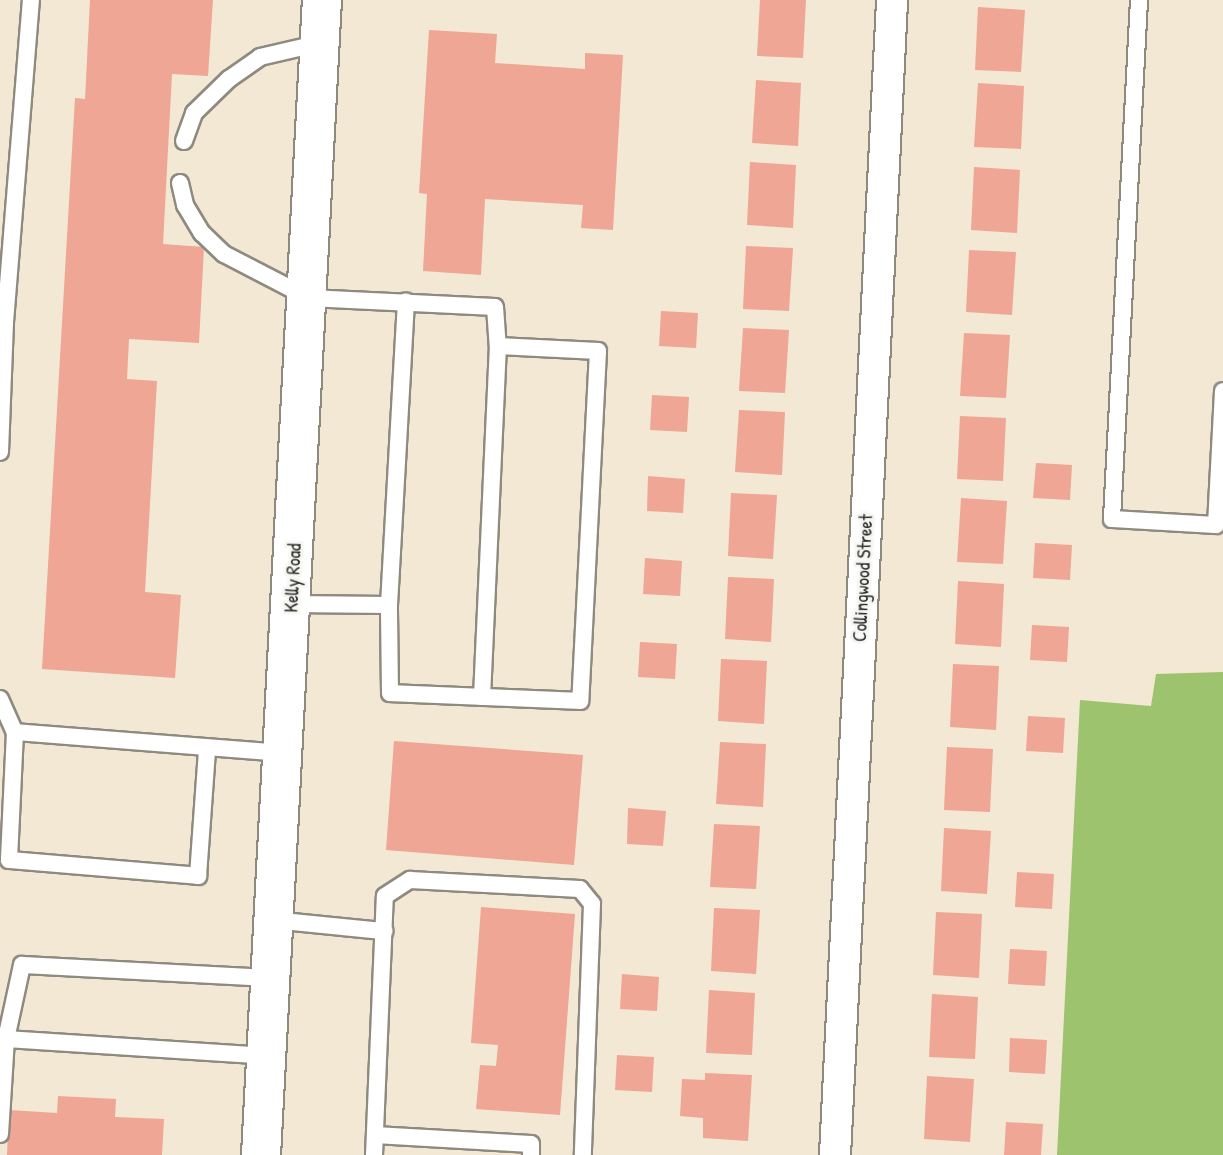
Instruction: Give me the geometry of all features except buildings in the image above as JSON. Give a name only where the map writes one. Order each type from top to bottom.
[{"type":"street","name":"Kelly Road","points":[[261,1155],[272,920],[309,298],[321,0]]},
{"type":"street","name":"Collingwood Street","points":[[835,1155],[892,0]]},
{"type":"lane","points":[[0,452],[5,322],[31,0]]},
{"type":"lane","points":[[1139,0],[1112,519],[1220,525],[1223,391]]},
{"type":"lane","points":[[184,141],[194,113],[229,79],[260,57],[320,43]]},
{"type":"lane","points":[[180,183],[185,205],[202,233],[224,254],[309,298],[495,307],[498,346],[482,697]]},
{"type":"lane","points":[[406,301],[388,605],[390,693],[580,701],[598,352],[498,346]]},
{"type":"lane","points":[[292,604],[388,605]]},
{"type":"lane","points":[[0,699],[15,732],[9,860],[198,876],[207,749]]},
{"type":"lane","points":[[15,732],[284,753]]},
{"type":"lane","points":[[374,1155],[386,896],[410,880],[580,889],[592,904],[583,1155]]},
{"type":"lane","points":[[272,920],[384,931]]},
{"type":"lane","points":[[0,1134],[6,1039],[22,965],[271,978]]},
{"type":"lane","points":[[6,1039],[266,1056]]},
{"type":"lane","points":[[375,1135],[531,1144],[531,1155]]},
{"type":"green space","points":[[1223,672],[1223,1155],[1057,1155],[1080,700],[1151,706],[1156,674]]}]
